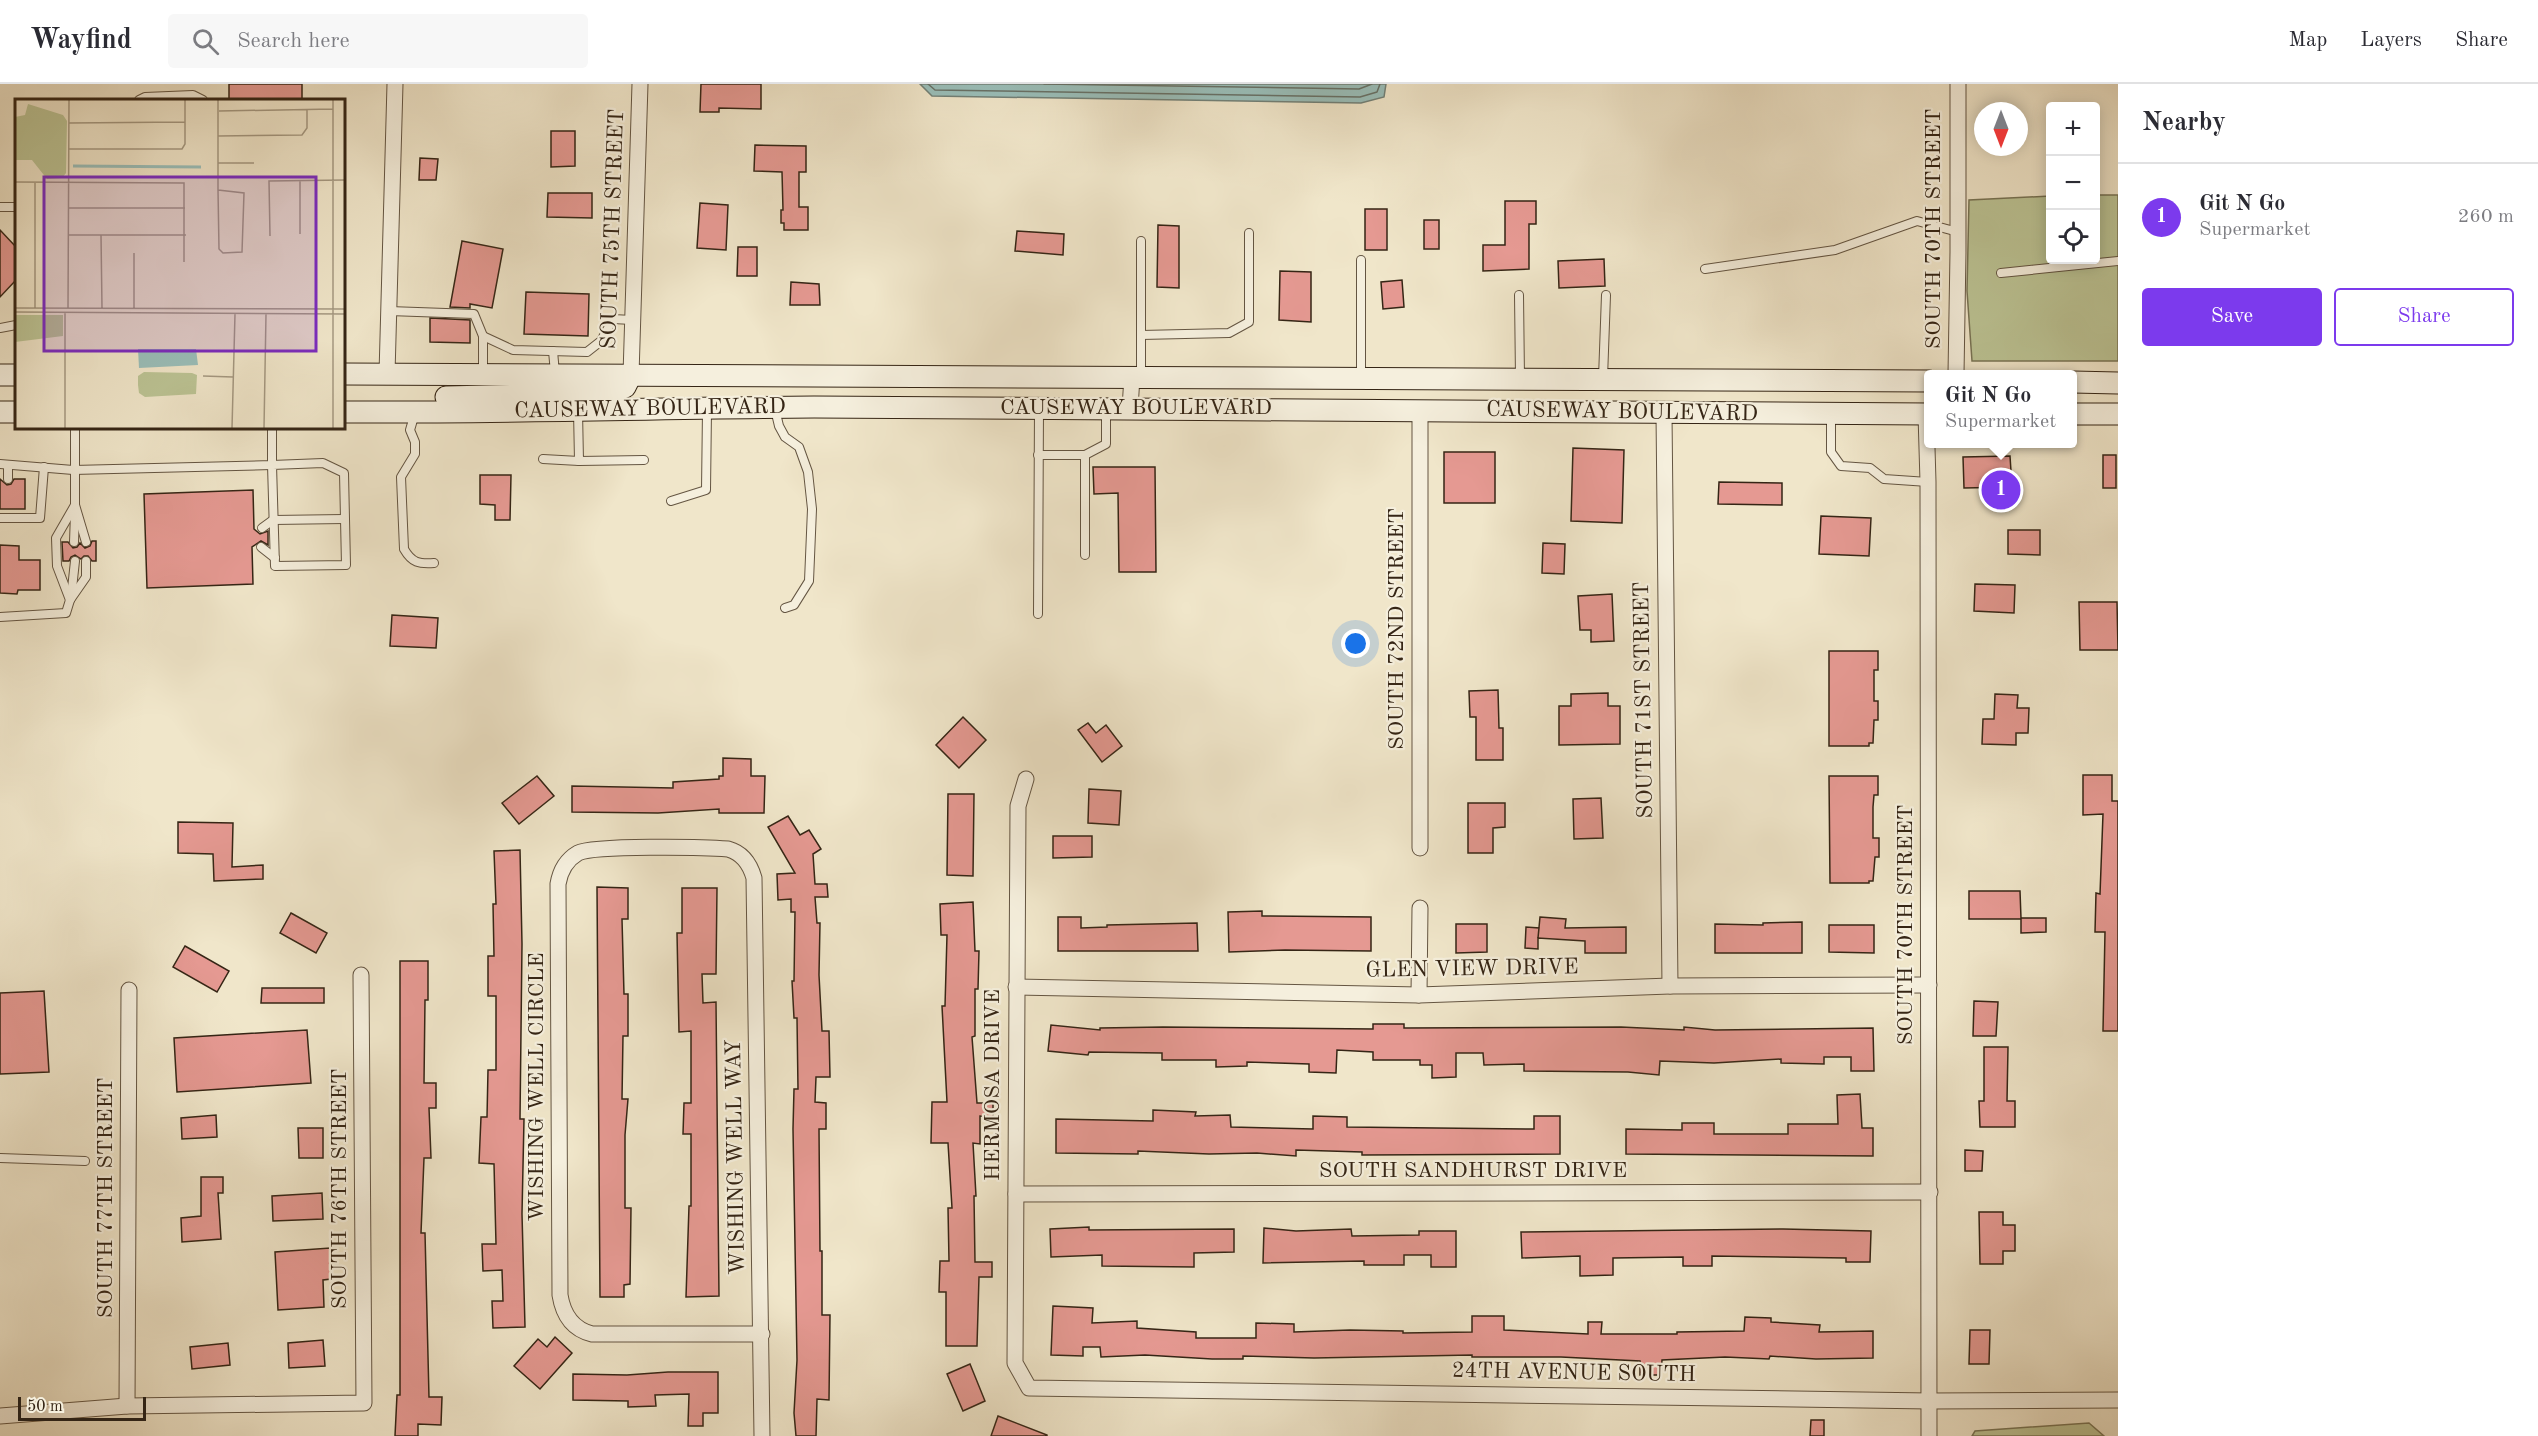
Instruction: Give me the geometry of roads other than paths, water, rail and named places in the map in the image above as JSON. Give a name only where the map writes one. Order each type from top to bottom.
[{"type":"main road","name":"CAUSEWAY BOULEVARD","points":[[345,374],[1924,381]]},
{"type":"main road","points":[[374,412],[399,399],[612,393],[625,387],[631,375]]},
{"type":"main road","points":[[2077,382],[2118,383]]},
{"type":"main road","name":"CAUSEWAY BOULEVARD","points":[[345,412],[775,408],[1130,408],[1664,414],[1924,414]]},
{"type":"main road","points":[[2077,414],[2118,414]]},
{"type":"street","points":[[387,374],[394,84]]},
{"type":"street","name":"SOUTH 75TH STREET","points":[[631,375],[640,84]]},
{"type":"street","name":"SOUTH 70TH STREET","points":[[1956,370],[1958,84]]},
{"type":"street","points":[[1130,408],[1137,377]]},
{"type":"street","name":"SOUTH 72ND STREET","points":[[1420,410],[1420,848]]},
{"type":"street","name":"SOUTH 71ST STREET","points":[[1664,414],[1670,986]]},
{"type":"street","name":"SOUTH 70TH STREET","points":[[1928,448],[1929,1436]]},
{"type":"street","name":"HERMOSA DRIVE","points":[[1026,778],[1018,806],[1015,1363],[1029,1388]]},
{"type":"street","name":"WISHING WELL CIRCLE","points":[[754,878],[751,868],[739,854],[728,849],[715,848],[586,850],[571,858],[560,874],[558,884],[560,1294],[563,1309],[572,1323],[584,1332],[592,1334],[762,1334]]},
{"type":"street","name":"WISHING WELL WAY","points":[[754,878],[762,1436]]},
{"type":"street","points":[[1419,995],[1420,908]]},
{"type":"street","name":"SOUTH 76TH STREET","points":[[128,1406],[364,1403],[361,975]]},
{"type":"street","name":"GLEN VIEW DRIVE","points":[[1016,987],[1419,995],[1670,986],[1929,985]]},
{"type":"street","name":"SOUTH 77TH STREET","points":[[128,1406],[129,990]]},
{"type":"street","name":"SOUTH SANDHURST DRIVE","points":[[1016,1194],[1930,1192]]},
{"type":"street","name":"24TH AVENUE SOUTH","points":[[1029,1388],[1930,1401],[2118,1400]]},
{"type":"street","points":[[0,1416],[128,1406]]},
{"type":"lane","points":[[140,99],[193,95],[201,99]]},
{"type":"lane","points":[[1705,269],[1835,250],[1917,221],[1958,232]]},
{"type":"lane","points":[[1141,335],[1229,333],[1249,322],[1249,233]]},
{"type":"lane","points":[[1137,377],[1141,335],[1141,241]]},
{"type":"lane","points":[[1360,260],[1361,379]]},
{"type":"lane","points":[[2001,273],[2118,261]]},
{"type":"lane","points":[[1519,295],[1520,379]]},
{"type":"lane","points":[[1603,380],[1606,295]]},
{"type":"lane","points":[[389,311],[474,314],[483,336],[483,374]]},
{"type":"lane","points":[[483,336],[513,350],[587,352],[601,341],[613,319],[632,320]]},
{"type":"lane","points":[[0,328],[15,325]]},
{"type":"lane","points":[[554,351],[555,375]]},
{"type":"lane","points":[[775,408],[778,426],[785,437],[799,447],[805,464],[812,509],[809,581],[794,605],[785,608]]},
{"type":"lane","points":[[1038,408],[1038,614]]},
{"type":"lane","points":[[1038,455],[1085,455],[1106,444],[1106,408]]},
{"type":"lane","points":[[670,501],[706,490],[707,409]]},
{"type":"lane","points":[[578,410],[579,461]]},
{"type":"lane","points":[[415,412],[410,430],[415,442],[415,454],[400,477],[404,549],[410,559],[419,564],[434,563]]},
{"type":"lane","points":[[1831,414],[1832,452],[1840,466],[1870,468],[1884,479],[1928,482]]},
{"type":"lane","points":[[74,542],[75,429]]},
{"type":"lane","points":[[8,479],[4,464],[73,470],[272,465],[323,463],[344,473],[346,565],[275,566],[273,520],[272,465],[272,429]]},
{"type":"lane","points":[[1085,455],[1085,555]]},
{"type":"lane","points":[[543,459],[644,460]]},
{"type":"lane","points":[[5,515],[40,518],[44,467]]},
{"type":"lane","points":[[75,506],[86,542]]},
{"type":"lane","points":[[70,600],[57,566],[56,538],[75,506]]},
{"type":"lane","points":[[262,528],[273,520],[345,519]]},
{"type":"lane","points":[[261,547],[274,558]]},
{"type":"lane","points":[[0,617],[66,613],[75,561]]},
{"type":"lane","points":[[70,600],[86,577],[86,561]]},
{"type":"lane","points":[[0,1158],[85,1161]]},
{"type":"water","points":[[920,84],[1386,84],[1384,97],[1361,103],[932,96]]},
{"type":"place","name":"Git N Go","points":[[2001,490]]}]
